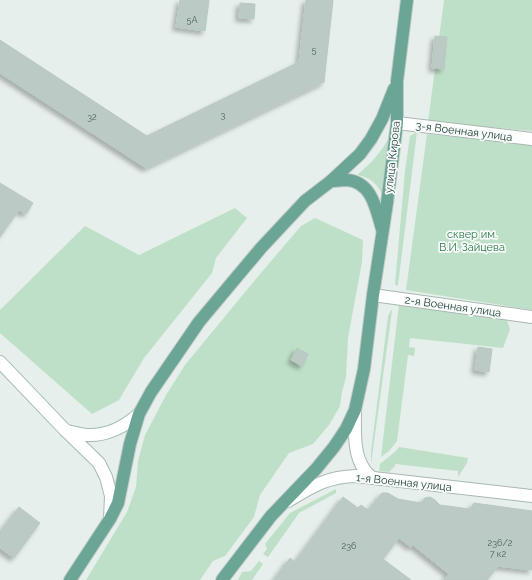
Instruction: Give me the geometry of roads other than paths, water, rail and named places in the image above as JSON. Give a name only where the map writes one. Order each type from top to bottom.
[{"type":"main road","name":"улица Кирова","points":[[222,580],[271,516],[316,469],[334,447],[346,429],[355,410],[364,369],[397,123],[396,83],[407,0]]},
{"type":"main road","name":"улица Кирова","points":[[70,580],[110,519],[118,503],[130,444],[139,414],[151,392],[199,322],[261,248],[305,201],[331,181],[360,154],[371,139],[382,119],[396,83]]},
{"type":"main road","points":[[331,181],[347,180],[358,183],[366,188],[372,199],[383,231]]},
{"type":"street","name":"3-я Военная улица","points":[[397,123],[532,139]]},
{"type":"street","name":"2-я Военная улица","points":[[373,295],[532,317]]},
{"type":"street","points":[[0,362],[99,463],[106,477],[111,496],[110,519]]},
{"type":"street","points":[[355,410],[356,442],[359,459],[364,469],[373,478]]},
{"type":"street","points":[[66,431],[87,435],[109,433],[125,426],[139,414]]},
{"type":"street","name":"1-я Военная улица","points":[[282,504],[309,488],[330,479],[356,476],[532,496]]},
{"type":"park label","name":"сквер им. В.И. Зайцева","points":[[472,240]]}]
